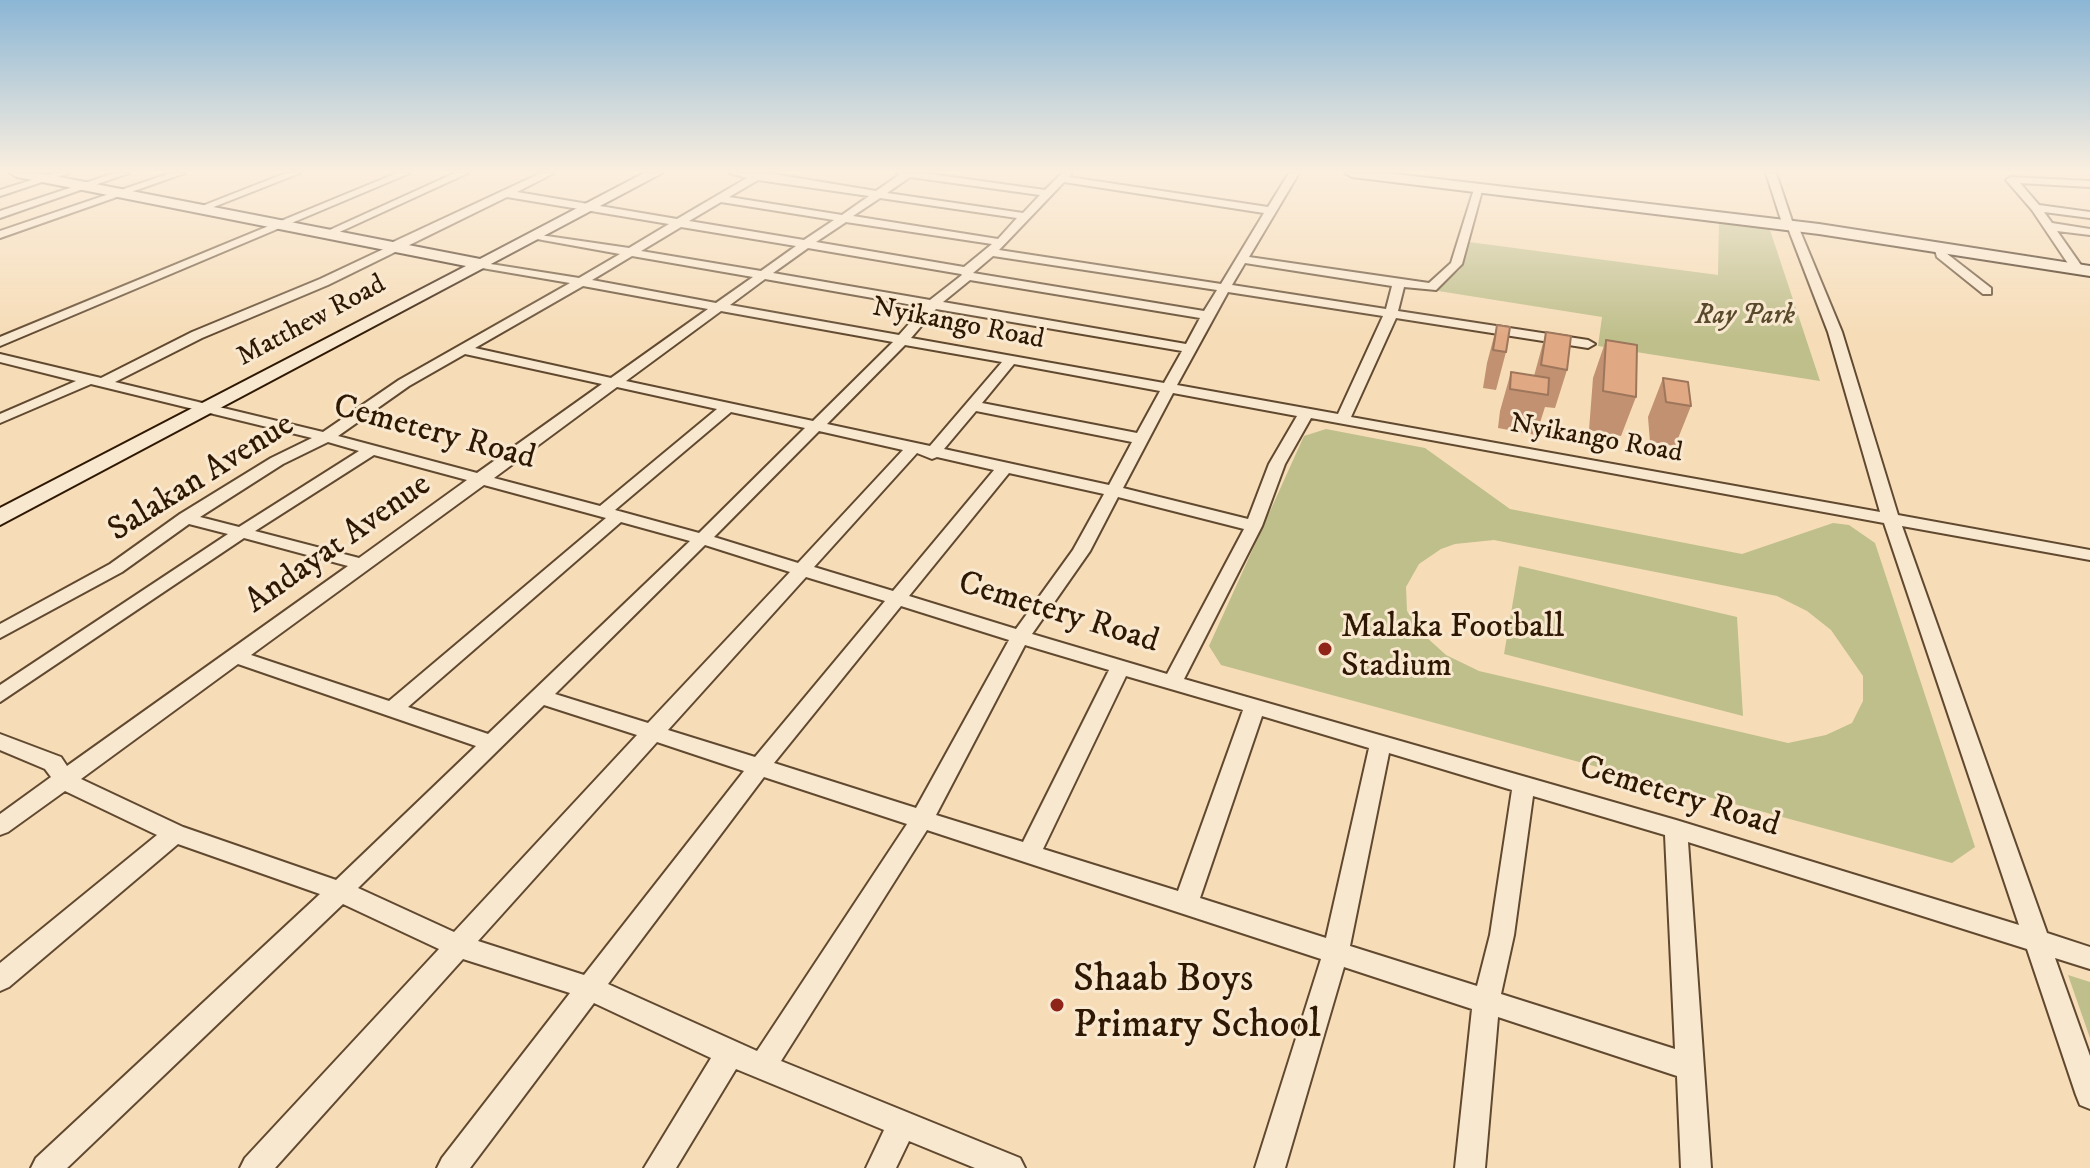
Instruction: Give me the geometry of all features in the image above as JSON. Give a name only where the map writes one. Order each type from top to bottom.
[{"type":"street","points":[[0,235],[22,228]]},
{"type":"street","points":[[0,342],[273,228]]},
{"type":"street","name":"Nyikango Road","points":[[300,228],[1010,361],[2090,555]]},
{"type":"street","points":[[329,233],[341,228]]},
{"type":"street","points":[[0,419],[324,282],[434,228]]},
{"type":"street","name":"Matthew Road","points":[[0,518],[553,228]]},
{"type":"street","name":"Salakan Avenue","points":[[0,632],[116,568],[186,518],[277,461],[326,437],[404,383],[672,228]]},
{"type":"street","points":[[706,228],[1208,315]]},
{"type":"street","name":"Andayat Avenue","points":[[0,826],[829,228]]},
{"type":"street","points":[[883,228],[1588,344]]},
{"type":"street","points":[[46,1168],[340,891],[702,539],[901,340],[933,304],[1013,228]]},
{"type":"street","points":[[763,1065],[922,819],[1020,637],[1081,551],[1208,315],[1260,228]]},
{"type":"street","points":[[1241,259],[1432,287],[1456,264],[1464,228]]},
{"type":"street","points":[[1794,228],[1835,332],[1891,520],[2090,1095]]},
{"type":"street","points":[[1804,228],[1937,245],[2084,270]]},
{"type":"street","points":[[2049,228],[2084,270]]},
{"type":"street","points":[[2059,228],[2090,232]]},
{"type":"street","points":[[537,236],[1191,349]]},
{"type":"street","points":[[1937,245],[1941,255],[1987,291]]},
{"type":"street","points":[[1342,421],[1392,313],[1399,283]]},
{"type":"street","points":[[465,350],[1114,491],[1254,526]]},
{"type":"street","name":"Cemetery Road","points":[[0,358],[326,437],[702,539],[1120,667],[1676,829],[2090,958]]},
{"type":"street","points":[[255,1168],[802,571],[922,451],[973,406],[1010,361]]},
{"type":"street","points":[[973,406],[1142,439]]},
{"type":"street","points":[[394,708],[727,408]]},
{"type":"street","points":[[1172,682],[1254,526],[1277,464],[1306,414]]},
{"type":"street","points":[[0,695],[242,532],[371,450]]},
{"type":"street","points":[[452,1168],[759,767],[1005,467]]},
{"type":"street","points":[[186,518],[363,564]]},
{"type":"street","points":[[235,656],[491,743]]},
{"type":"street","points":[[1029,853],[1120,667]]},
{"type":"street","points":[[539,696],[1690,1067]]},
{"type":"street","points":[[1185,906],[1255,706]]},
{"type":"street","points":[[0,742],[53,763],[65,781],[175,833],[340,891],[458,946],[589,988],[730,1053],[1010,1168]]},
{"type":"street","points":[[1270,1168],[1336,951],[1381,743]]},
{"type":"street","points":[[1470,1168],[1486,1001],[1502,935],[1524,785]]},
{"type":"street","points":[[1676,829],[1696,1168]]},
{"type":"street","points":[[0,979],[175,833]]},
{"type":"street","points":[[659,1168],[730,1053]]},
{"type":"street","points":[[881,1168],[903,1123]]},
{"type":"green space","name":"Ray Park","points":[[1719,228],[1769,228],[1820,381],[1598,346],[1602,317],[1432,290],[1460,270],[1469,242],[1718,275]]},
{"type":"green space","name":"Malaka Football Stadium","points":[[1326,429],[1425,448],[1510,509],[1742,554],[1833,523],[1849,525],[1875,543],[1975,847],[1952,863],[1221,665],[1209,646],[1304,436]],"holes":[[[1494,540],[1777,596],[1807,611],[1831,630],[1863,676],[1863,701],[1852,723],[1826,735],[1788,743],[1479,671],[1446,655],[1424,635],[1407,611],[1406,587],[1419,564],[1441,549],[1455,544]]]},
{"type":"green space","name":"Malaka Football Stadium","points":[[1519,566],[1737,617],[1743,716],[1504,654]]},
{"type":"green space","points":[[2068,975],[2090,982],[2090,1038]]},
{"type":"building","points":[[1497,325],[1510,327],[1506,352],[1493,350]]},
{"type":"building","points":[[1546,332],[1571,336],[1567,370],[1541,365]]},
{"type":"building","points":[[1606,340],[1637,345],[1636,397],[1603,391]]},
{"type":"building","points":[[1511,372],[1549,378],[1548,395],[1510,389]]},
{"type":"building","points":[[1663,378],[1688,382],[1691,406],[1666,402]]},
{"type":"place","name":"Malaka Football Stadium","points":[[1325,649]]},
{"type":"place","name":"Shaab Boys Primary School","points":[[1057,1005]]}]
